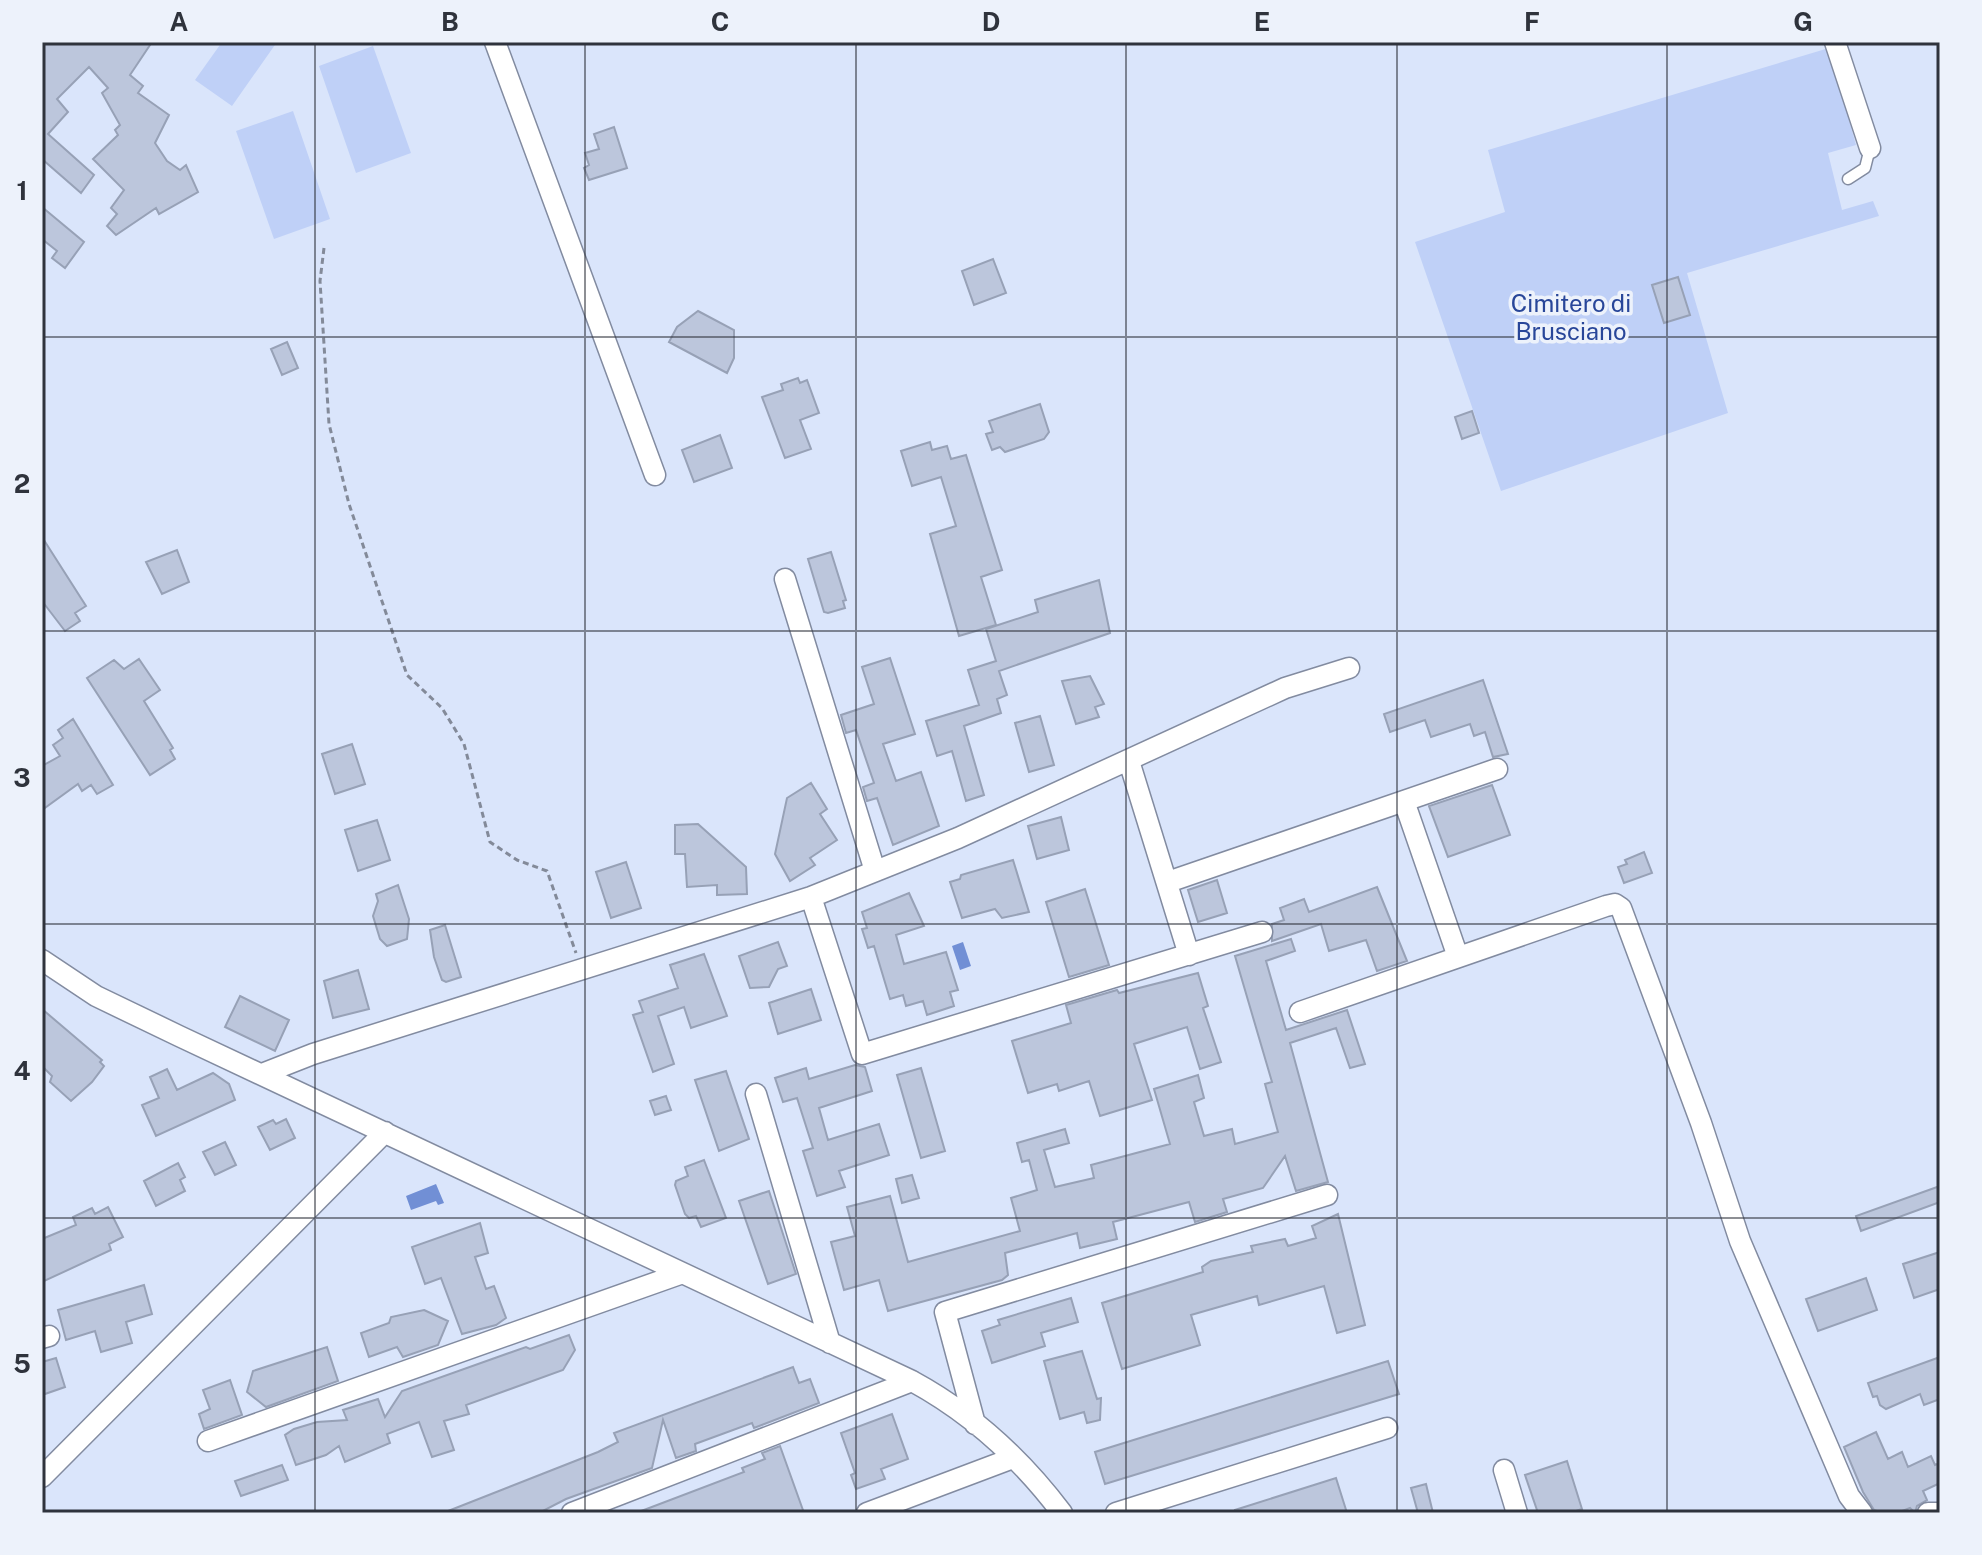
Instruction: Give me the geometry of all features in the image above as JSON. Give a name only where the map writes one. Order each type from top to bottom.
[{"type":"street","points":[[495,42],[655,475]]},
{"type":"street","points":[[1835,42],[1870,148]]},
{"type":"street","points":[[785,579],[875,871]]},
{"type":"street","points":[[262,1074],[313,1054],[811,897],[958,838],[1285,688],[1349,668]]},
{"type":"street","points":[[1129,761],[1189,955]]},
{"type":"street","points":[[1168,882],[1497,769]]},
{"type":"street","points":[[1404,801],[1458,957]]},
{"type":"street","points":[[811,897],[862,1054],[1262,932]]},
{"type":"street","points":[[1300,1012],[1606,906],[1615,904],[1621,908],[1701,1123],[1740,1241],[1849,1496],[1862,1513]]},
{"type":"street","points":[[42,960],[96,996],[912,1381],[975,1424],[1013,1458],[1062,1513]]},
{"type":"street","points":[[756,1094],[830,1343]]},
{"type":"street","points":[[42,1477],[385,1132]]},
{"type":"street","points":[[975,1424],[945,1312],[1327,1195]]},
{"type":"street","points":[[208,1441],[680,1274]]},
{"type":"street","points":[[572,1513],[912,1381]]},
{"type":"street","points":[[1116,1513],[1387,1428]]},
{"type":"street","points":[[867,1513],[1013,1458]]},
{"type":"street","points":[[1504,1470],[1517,1513]]},
{"type":"street","points":[[1928,1513],[1940,1513]]},
{"type":"lane","points":[[1848,179],[1865,168],[1870,148]]},
{"type":"path","points":[[324,248],[320,281],[329,424],[349,504],[407,675],[454,723],[464,744],[490,842],[517,860],[547,871],[581,968]]},
{"type":"green space","points":[[222,42],[277,42],[232,106],[195,80]]},
{"type":"green space","points":[[373,46],[411,153],[356,173],[319,66]]},
{"type":"green space","name":"Cimitero di Brusciano","points":[[1829,48],[1856,145],[1828,153],[1842,210],[1873,201],[1879,216],[1687,273],[1728,413],[1501,491],[1415,242],[1505,212],[1488,150]]},
{"type":"green space","points":[[293,111],[330,219],[274,239],[236,131]]},
{"type":"water","points":[[963,942],[971,966],[960,970],[952,946]]},
{"type":"water","points":[[436,1184],[444,1203],[438,1205],[436,1201],[411,1210],[406,1196]]},
{"type":"building","points":[[42,42],[152,42],[130,75],[143,86],[138,93],[169,115],[155,143],[167,161],[180,170],[186,165],[198,192],[159,214],[156,208],[116,235],[107,226],[117,214],[111,208],[124,190],[93,159],[118,135],[115,130],[120,125],[102,93],[108,88],[89,67],[57,99],[68,112],[48,134],[94,175],[81,193],[42,159]]},
{"type":"building","points":[[614,127],[627,168],[589,180],[584,168],[589,165],[585,153],[599,149],[594,134]]},
{"type":"building","points":[[42,207],[84,242],[65,268],[52,258],[57,251],[42,239]]},
{"type":"building","points":[[993,259],[1006,293],[974,305],[962,271]]},
{"type":"building","points":[[1678,277],[1690,315],[1664,323],[1652,285]]},
{"type":"building","points":[[698,311],[734,330],[734,358],[727,373],[669,342],[677,327]]},
{"type":"building","points":[[287,342],[298,368],[282,375],[271,349]]},
{"type":"building","points":[[798,378],[800,383],[807,380],[819,413],[800,420],[811,449],[785,458],[762,397],[783,390],[781,384]]},
{"type":"building","points":[[1040,404],[1049,432],[1044,439],[1005,452],[1000,447],[992,450],[986,434],[993,432],[989,421]]},
{"type":"building","points":[[1472,411],[1479,433],[1462,439],[1455,417]]},
{"type":"building","points":[[720,435],[732,468],[694,482],[682,450]]},
{"type":"building","points":[[930,442],[932,450],[947,446],[951,459],[966,455],[1002,570],[981,577],[996,625],[959,636],[930,534],[956,526],[941,477],[912,486],[901,451]]},
{"type":"building","points":[[42,537],[86,606],[75,613],[80,621],[65,631],[42,601]]},
{"type":"building","points":[[177,550],[189,582],[162,594],[146,562]]},
{"type":"building","points":[[831,552],[846,600],[843,601],[845,608],[828,613],[824,612],[808,559]]},
{"type":"building","points":[[1099,580],[1110,633],[999,671],[1007,695],[997,699],[1001,713],[964,726],[984,795],[966,801],[952,751],[937,756],[926,721],[979,705],[968,670],[996,661],[986,629],[1038,612],[1035,600]]},
{"type":"building","points":[[890,658],[915,734],[883,744],[896,781],[921,772],[939,826],[893,845],[877,798],[867,801],[863,787],[874,783],[856,730],[846,733],[841,715],[874,704],[862,667]]},
{"type":"building","points":[[139,659],[160,690],[144,701],[173,748],[170,750],[175,759],[150,775],[87,678],[114,660],[124,669]]},
{"type":"building","points":[[1090,676],[1104,704],[1095,707],[1099,717],[1076,724],[1062,681]]},
{"type":"building","points":[[1483,680],[1508,754],[1493,757],[1485,732],[1474,736],[1470,724],[1431,737],[1425,720],[1390,732],[1384,714]]},
{"type":"building","points":[[1040,716],[1054,765],[1029,772],[1015,723]]},
{"type":"building","points":[[73,719],[113,785],[97,794],[91,785],[82,791],[78,784],[42,810],[42,766],[60,756],[53,745],[63,738],[58,730]]},
{"type":"building","points":[[352,744],[365,784],[335,794],[322,754]]},
{"type":"building","points":[[811,783],[827,809],[820,814],[837,840],[810,858],[815,865],[790,881],[775,854],[787,798]]},
{"type":"building","points":[[1492,785],[1510,835],[1448,857],[1429,806]]},
{"type":"building","points":[[1061,817],[1069,850],[1037,859],[1028,826]]},
{"type":"building","points":[[377,820],[390,860],[358,871],[345,830]]},
{"type":"building","points":[[698,824],[746,867],[747,894],[717,895],[717,885],[687,887],[685,854],[675,854],[675,825]]},
{"type":"building","points":[[1644,852],[1652,873],[1624,883],[1618,867],[1627,864],[1625,860]]},
{"type":"building","points":[[1013,860],[1029,912],[1002,918],[995,909],[962,918],[950,882],[960,879],[961,875]]},
{"type":"building","points":[[626,862],[641,908],[611,918],[596,872]]},
{"type":"building","points":[[1217,880],[1227,913],[1198,922],[1188,890]]},
{"type":"building","points":[[398,885],[409,919],[407,939],[387,946],[380,939],[373,916],[378,901],[376,894]]},
{"type":"building","points":[[1377,887],[1407,961],[1377,971],[1366,940],[1329,951],[1321,924],[1272,941],[1272,924],[1284,920],[1280,908],[1304,899],[1309,912]]},
{"type":"building","points":[[1085,889],[1109,965],[1069,977],[1046,902]]},
{"type":"building","points":[[909,893],[924,926],[896,935],[904,964],[946,952],[958,990],[950,992],[954,1006],[927,1015],[923,1001],[906,1006],[903,995],[890,999],[874,946],[868,948],[862,929],[867,928],[862,912]]},
{"type":"building","points":[[445,925],[461,977],[446,982],[442,980],[434,957],[430,930]]},
{"type":"building","points":[[1291,939],[1295,951],[1266,961],[1286,1030],[1347,1010],[1365,1064],[1350,1068],[1336,1028],[1290,1043],[1328,1182],[1296,1191],[1285,1156],[1263,1188],[1223,1199],[1227,1212],[1195,1222],[1189,1202],[1113,1222],[1117,1239],[1080,1248],[1077,1233],[1005,1253],[1008,1275],[1002,1280],[888,1311],[879,1280],[844,1290],[831,1242],[855,1236],[847,1207],[890,1196],[908,1262],[1020,1231],[1011,1198],[1037,1190],[1029,1160],[1022,1162],[1017,1143],[1065,1129],[1069,1143],[1044,1150],[1055,1187],[1094,1178],[1091,1165],[1170,1144],[1154,1089],[1198,1075],[1204,1098],[1194,1102],[1204,1136],[1232,1129],[1235,1144],[1278,1132],[1265,1084],[1272,1082],[1235,956]]},
{"type":"building","points":[[778,942],[787,966],[778,969],[769,987],[750,988],[739,956]]},
{"type":"building","points":[[704,954],[727,1016],[691,1028],[684,1007],[658,1016],[674,1064],[653,1072],[633,1015],[643,1012],[639,1001],[678,988],[670,965]]},
{"type":"building","points":[[358,970],[369,1009],[333,1018],[324,981]]},
{"type":"building","points":[[1198,973],[1208,1006],[1203,1008],[1221,1062],[1200,1069],[1187,1027],[1134,1044],[1152,1100],[1100,1116],[1089,1081],[1059,1091],[1057,1084],[1028,1093],[1012,1041],[1071,1023],[1066,1005],[1117,990],[1119,993]]},
{"type":"building","points":[[811,989],[821,1020],[778,1034],[769,1003]]},
{"type":"building","points":[[240,996],[289,1020],[275,1051],[225,1027]]},
{"type":"building","points":[[42,1009],[102,1060],[100,1062],[104,1066],[71,1101],[50,1082],[52,1076],[42,1066]]},
{"type":"building","points":[[855,1065],[865,1067],[872,1091],[819,1108],[828,1140],[879,1124],[889,1155],[839,1171],[845,1187],[817,1196],[803,1151],[813,1148],[797,1098],[783,1102],[775,1078],[806,1068],[809,1079]]},
{"type":"building","points":[[921,1068],[945,1151],[921,1158],[897,1075]]},
{"type":"building","points":[[167,1069],[177,1090],[213,1073],[229,1084],[235,1100],[156,1136],[142,1105],[159,1098],[150,1077]]},
{"type":"building","points":[[726,1071],[749,1139],[719,1151],[695,1080]]},
{"type":"building","points":[[666,1096],[671,1110],[655,1115],[650,1101]]},
{"type":"building","points":[[286,1119],[295,1138],[270,1150],[258,1127],[273,1120],[276,1124]]},
{"type":"building","points":[[225,1142],[236,1165],[215,1175],[203,1152]]},
{"type":"building","points":[[704,1160],[726,1218],[701,1227],[696,1216],[689,1218],[685,1214],[675,1185],[676,1181],[688,1176],[685,1167]]},
{"type":"building","points":[[178,1163],[185,1177],[180,1180],[185,1191],[156,1206],[144,1181]]},
{"type":"building","points":[[912,1175],[919,1198],[902,1203],[896,1179]]},
{"type":"building","points":[[1940,1186],[1940,1202],[1861,1231],[1856,1216]]},
{"type":"building","points":[[769,1191],[796,1274],[768,1284],[739,1201]]},
{"type":"building","points":[[108,1207],[123,1237],[109,1244],[111,1250],[42,1282],[42,1239],[76,1225],[73,1217],[92,1208],[95,1214]]},
{"type":"building","points":[[1338,1214],[1365,1325],[1337,1333],[1324,1286],[1259,1305],[1257,1296],[1191,1315],[1200,1345],[1122,1369],[1102,1303],[1203,1272],[1202,1267],[1211,1261],[1253,1252],[1251,1246],[1285,1239],[1288,1246],[1316,1238],[1312,1226]]},
{"type":"building","points":[[480,1223],[488,1253],[475,1257],[486,1289],[494,1286],[506,1318],[496,1325],[462,1334],[441,1278],[425,1284],[412,1247]]},
{"type":"building","points":[[1940,1252],[1940,1289],[1914,1298],[1903,1264]]},
{"type":"building","points":[[1866,1278],[1877,1310],[1818,1331],[1806,1299]]},
{"type":"building","points":[[144,1285],[152,1314],[126,1322],[132,1343],[101,1352],[95,1331],[66,1340],[58,1310]]},
{"type":"building","points":[[1071,1298],[1078,1322],[1041,1333],[1045,1346],[992,1363],[982,1331],[1000,1325],[998,1320]]},
{"type":"building","points":[[424,1310],[448,1321],[438,1345],[403,1357],[397,1347],[369,1357],[361,1333],[389,1323],[391,1317]]},
{"type":"building","points":[[569,1335],[575,1350],[563,1370],[466,1405],[469,1414],[444,1421],[454,1450],[432,1457],[419,1422],[387,1434],[390,1443],[345,1462],[339,1446],[326,1455],[296,1465],[285,1435],[294,1429],[317,1422],[347,1420],[343,1410],[378,1399],[385,1417],[402,1391]]},
{"type":"building","points":[[327,1347],[338,1381],[266,1407],[247,1392],[253,1371]]},
{"type":"building","points":[[1082,1351],[1097,1399],[1101,1398],[1100,1420],[1087,1423],[1084,1412],[1060,1419],[1044,1361]]},
{"type":"building","points":[[1940,1357],[1940,1399],[1924,1405],[1920,1394],[1886,1409],[1880,1405],[1877,1396],[1873,1397],[1868,1383]]},
{"type":"building","points":[[56,1358],[65,1387],[42,1395],[42,1362]]},
{"type":"building","points":[[1388,1361],[1399,1394],[1105,1484],[1095,1452]]},
{"type":"building","points":[[793,1367],[799,1383],[810,1379],[819,1403],[754,1428],[752,1423],[695,1444],[696,1451],[676,1458],[663,1420],[652,1468],[566,1499],[539,1513],[443,1513],[598,1452],[618,1442],[614,1433]]},
{"type":"building","points":[[230,1380],[242,1415],[204,1429],[199,1414],[210,1409],[203,1390]]},
{"type":"building","points":[[892,1414],[908,1459],[881,1469],[885,1479],[856,1489],[851,1475],[855,1473],[841,1433]]},
{"type":"building","points":[[1876,1432],[1888,1459],[1902,1452],[1908,1467],[1931,1456],[1935,1465],[1940,1463],[1940,1483],[1923,1491],[1927,1500],[1917,1506],[1915,1513],[1910,1508],[1897,1513],[1874,1510],[1863,1492],[1844,1447]]},
{"type":"building","points":[[780,1446],[804,1513],[636,1513],[744,1472],[742,1468],[765,1459],[762,1453]]},
{"type":"building","points":[[1567,1461],[1582,1509],[1570,1513],[1538,1513],[1525,1475]]},
{"type":"building","points":[[282,1465],[288,1480],[241,1496],[235,1481]]},
{"type":"building","points":[[1336,1478],[1347,1513],[1236,1513],[1235,1510]]},
{"type":"building","points":[[1426,1484],[1433,1513],[1418,1513],[1411,1488]]}]
